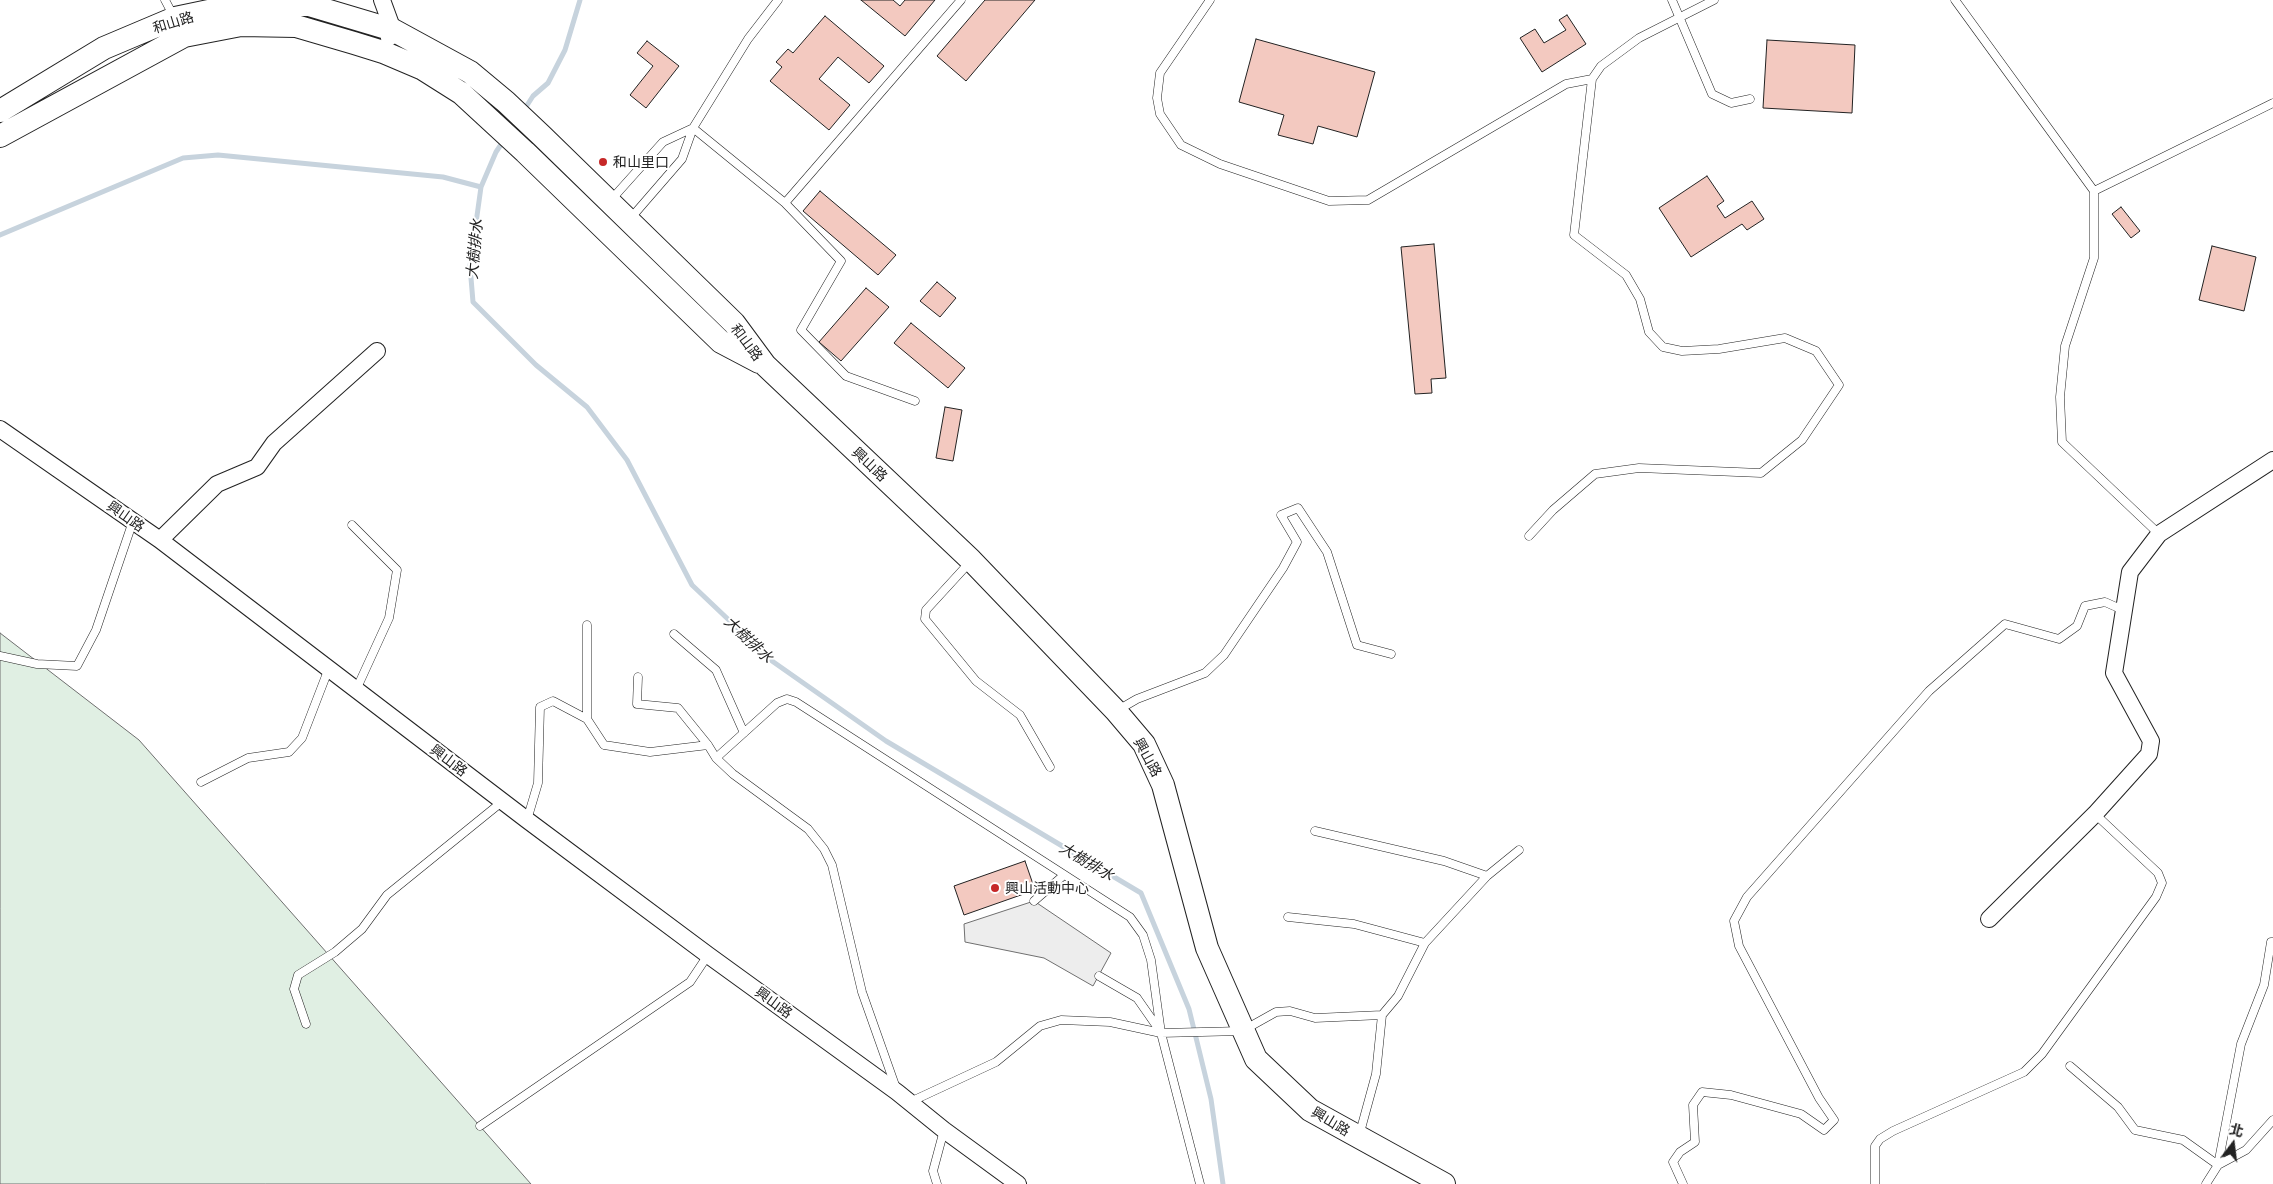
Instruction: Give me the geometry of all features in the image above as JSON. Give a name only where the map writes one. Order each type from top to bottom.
[{"type":"main road","name":"和山路","points":[[0,111],[104,48],[242,4],[309,5],[392,30],[470,72],[506,102],[542,136],[612,219],[721,342],[765,365]]},
{"type":"main road","name":"和山路","points":[[0,136],[188,20],[242,25],[296,26],[383,52],[423,69],[461,93],[525,152],[612,219]]},
{"type":"main road","name":"興山路","points":[[765,365],[971,560],[1116,711],[1144,744],[1163,785],[1207,948],[1256,1059],[1310,1110],[1444,1184]]},
{"type":"street","points":[[382,0],[392,30],[383,52]]},
{"type":"street","points":[[160,540],[217,484],[257,467],[274,443],[377,351]]},
{"type":"street","name":"興山路","points":[[0,429],[160,540],[527,820],[708,955],[897,1092],[944,1130],[1018,1184]]},
{"type":"street","points":[[1989,919],[2095,814],[2149,754],[2151,742],[2114,673],[2130,572],[2159,534],[2273,460]]},
{"type":"lane","points":[[188,20],[226,0]]},
{"type":"lane","points":[[612,219],[682,159],[693,128],[748,39],[778,0]]},
{"type":"lane","points":[[785,203],[961,0]]},
{"type":"lane","points":[[1210,0],[1160,73],[1157,98],[1160,114],[1181,145],[1220,164],[1329,201],[1368,200],[1566,84],[1592,79]]},
{"type":"lane","points":[[1672,0],[1712,94],[1731,103],[1750,99]]},
{"type":"lane","points":[[1529,536],[1553,510],[1595,474],[1639,468],[1761,473],[1802,440],[1839,385],[1816,352],[1785,338],[1719,349],[1682,351],[1663,347],[1649,332],[1640,299],[1626,275],[1574,235],[1592,79],[1601,66],[1638,38],[1714,0]]},
{"type":"lane","points":[[1955,0],[2094,191],[2094,258],[2065,346],[2060,397],[2062,442],[2159,534]]},
{"type":"lane","points":[[2094,191],[2273,103]]},
{"type":"lane","points":[[693,128],[785,203],[841,261],[801,330],[846,376],[915,401]]},
{"type":"lane","points":[[612,219],[663,142],[693,128]]},
{"type":"lane","points":[[1116,711],[1137,699],[1205,673],[1224,655],[1283,568],[1297,542],[1281,515],[1298,508],[1327,552],[1357,645],[1391,654]]},
{"type":"lane","points":[[0,656],[37,664],[76,666],[96,630],[134,521]]},
{"type":"lane","points":[[352,525],[397,570],[389,618],[356,690]]},
{"type":"lane","points":[[971,560],[926,610],[925,619],[976,681],[1020,715],[1050,767]]},
{"type":"lane","points":[[1684,1184],[1673,1162],[1680,1152],[1695,1142],[1694,1105],[1702,1092],[1731,1095],[1801,1114],[1824,1130],[1834,1120],[1819,1098],[1739,946],[1734,921],[1747,897],[1923,698],[2005,624],[2059,639],[2077,626],[2085,606],[2105,602],[2123,610]]},
{"type":"lane","points":[[587,625],[587,719]]},
{"type":"lane","points":[[674,634],[716,670],[744,733]]},
{"type":"lane","points":[[201,782],[248,758],[289,752],[302,738],[329,668]]},
{"type":"lane","points":[[638,677],[638,704],[678,708],[716,758],[768,801],[808,828],[824,849],[832,864],[862,992],[897,1092]]},
{"type":"lane","points":[[716,758],[777,703],[787,700],[796,702],[1130,917],[1143,934],[1151,960],[1161,1033],[1200,1184]]},
{"type":"lane","points":[[527,820],[538,783],[540,707],[553,701],[587,719],[604,744],[650,752],[708,745]]},
{"type":"lane","points":[[306,1024],[294,989],[298,975],[335,952],[362,929],[387,895],[503,801]]},
{"type":"lane","points":[[1875,1184],[1875,1146],[1880,1139],[1935,1111],[2024,1072],[2042,1054],[2156,897],[2162,883],[2158,873],[2095,814]]},
{"type":"lane","points":[[1315,831],[1444,861],[1487,876]]},
{"type":"lane","points":[[1358,1138],[1376,1074],[1382,1015],[1398,996],[1425,943],[1487,876],[1519,850]]},
{"type":"lane","points":[[1034,901],[1064,875]]},
{"type":"lane","points":[[1288,916],[1354,924],[1425,943]]},
{"type":"lane","points":[[2206,1184],[2218,1164],[2241,1044],[2264,984],[2271,942],[2273,942]]},
{"type":"lane","points":[[480,1126],[690,982],[708,955]]},
{"type":"lane","points":[[1099,976],[1137,998],[1161,1033]]},
{"type":"lane","points":[[910,1102],[996,1062],[1040,1026],[1061,1020],[1110,1022],[1161,1033],[1242,1031],[1276,1012],[1290,1011],[1315,1018],[1382,1015]]},
{"type":"lane","points":[[2070,1066],[2118,1107],[2135,1130],[2183,1140],[2218,1164]]},
{"type":"lane","points":[[2218,1164],[2246,1150],[2273,1120]]},
{"type":"lane","points":[[936,1184],[933,1171],[944,1130]]},
{"type":"green space","points":[[0,633],[139,740],[531,1184],[0,1184]]},
{"type":"shaded area","points":[[1034,901],[1111,953],[1093,986],[1044,958],[965,942],[964,924]]},
{"type":"building","points":[[861,0],[893,0],[900,6],[905,0],[935,0],[905,36]]},
{"type":"building","points":[[985,0],[1035,0],[966,81],[937,56]]},
{"type":"building","points":[[1567,15],[1586,44],[1542,72],[1520,38],[1535,29],[1544,43],[1566,30],[1559,20]]},
{"type":"building","points":[[825,16],[884,66],[869,83],[838,57],[819,79],[850,105],[829,130],[770,81],[782,67],[776,62],[788,49],[793,53]]},
{"type":"building","points":[[1256,39],[1375,72],[1357,137],[1318,126],[1313,144],[1278,135],[1284,115],[1239,102]]},
{"type":"building","points":[[1767,40],[1855,45],[1852,113],[1763,108]]},
{"type":"building","points":[[647,41],[679,66],[646,108],[630,95],[653,66],[637,53]]},
{"type":"building","points":[[1707,176],[1724,201],[1717,206],[1725,218],[1752,201],[1764,219],[1747,230],[1742,224],[1691,257],[1659,208]]},
{"type":"building","points":[[820,191],[896,255],[878,275],[803,211]]},
{"type":"building","points":[[2121,207],[2140,231],[2131,238],[2112,214]]},
{"type":"building","points":[[1434,244],[1446,378],[1431,379],[1432,393],[1415,394],[1401,247]]},
{"type":"building","points":[[2212,246],[2256,257],[2244,311],[2199,300]]},
{"type":"building","points":[[937,282],[956,298],[940,317],[920,301]]},
{"type":"building","points":[[866,288],[889,307],[841,361],[819,342]]},
{"type":"building","points":[[911,323],[965,368],[948,388],[894,343]]},
{"type":"building","points":[[945,407],[962,410],[953,461],[936,458]]},
{"type":"building","name":"興山活動中心","points":[[1025,861],[1035,890],[964,915],[954,886]]},
{"type":"waterway","name":"大樹排水","points":[[524,110],[533,96],[548,83],[565,50],[580,0]]},
{"type":"waterway","name":"大樹排水","points":[[504,140],[496,152],[481,187],[470,266],[473,302],[536,365],[587,407],[627,460],[692,585],[772,661],[886,741],[1141,893],[1189,1009],[1211,1099],[1223,1184]]},
{"type":"waterway","points":[[0,235],[183,158],[218,155],[443,177],[481,187]]},
{"type":"place","name":"和山里口","points":[[603,162]]},
{"type":"place","name":"興山活動中心","points":[[995,888]]}]
